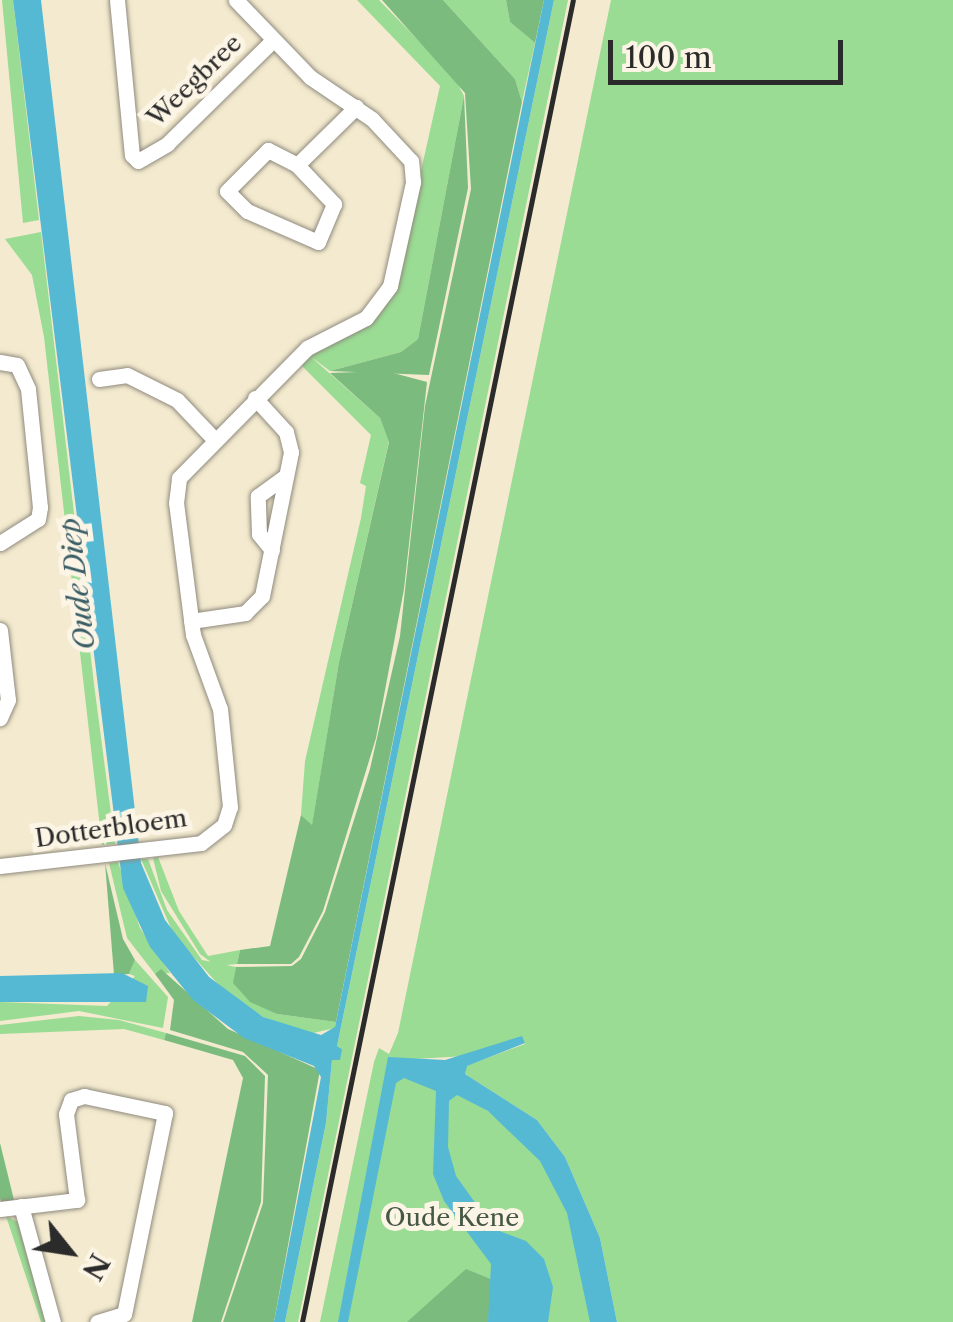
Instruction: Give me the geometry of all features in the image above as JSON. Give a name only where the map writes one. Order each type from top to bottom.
[{"type":"street","name":"Weegbree","points":[[117,0],[132,155],[138,162],[167,144],[272,41]]},
{"type":"street","name":"Dotterbloem","points":[[0,866],[209,840],[230,806],[220,709],[191,621],[177,490],[185,467],[307,348],[366,318],[386,296],[414,182],[406,154],[272,41],[236,0]]},
{"type":"street","points":[[297,165],[356,108]]},
{"type":"street","points":[[268,150],[297,165],[334,204],[318,242],[247,211],[227,191],[268,150]]},
{"type":"street","points":[[0,362],[17,365],[28,388],[40,506],[38,519],[0,543]]},
{"type":"street","points":[[100,379],[126,375],[177,400],[213,438]]},
{"type":"street","points":[[191,621],[256,607],[292,452],[286,432],[255,398]]},
{"type":"street","points":[[272,550],[259,534],[258,496],[286,476]]},
{"type":"street","points":[[0,630],[8,700],[0,718]]},
{"type":"street","points":[[0,1208],[77,1200],[66,1114],[71,1100],[84,1096],[165,1113],[124,1314],[98,1322]]},
{"type":"street","points":[[22,1206],[53,1322]]},
{"type":"green space","points":[[2,0],[13,0],[39,220],[23,223]]},
{"type":"green space","points":[[357,0],[379,0],[454,77],[464,96],[418,339],[401,352],[330,371],[310,356],[380,418],[389,441],[339,662],[312,826],[301,815],[305,761],[361,518],[366,486],[360,483],[371,435],[299,363],[316,351],[364,327],[393,296],[440,86]]},
{"type":"green space","points":[[382,0],[443,0],[515,79],[522,102],[336,1022],[277,1014],[250,1002],[233,983],[236,967],[292,966],[301,959],[325,912],[370,769],[400,636],[425,406],[471,189],[465,93]]},
{"type":"green space","points":[[443,0],[506,0],[510,22],[535,43],[522,102],[515,79]]},
{"type":"green space","points":[[506,0],[544,0],[535,43],[510,22]]},
{"type":"green space","points":[[554,0],[568,0],[298,1322],[285,1322],[326,1123],[332,1060],[342,1049],[337,1046]]},
{"type":"green space","name":"Oude Kene","points":[[611,0],[953,0],[953,1322],[617,1322],[600,1238],[565,1157],[537,1120],[465,1074],[466,1066],[525,1044],[522,1037],[466,1056],[398,1060],[488,1111],[569,1172],[599,1322],[320,1322],[374,1062],[379,1048],[389,1054],[398,1033]]},
{"type":"green space","points":[[464,96],[468,188],[429,375],[330,371],[401,352],[418,339]]},
{"type":"green space","points":[[41,232],[115,844],[102,845],[44,337],[32,275],[5,239]]},
{"type":"green space","points":[[386,371],[427,382],[404,589],[376,738],[323,911],[299,957],[291,964],[237,964],[240,950],[270,946],[301,815],[312,825],[339,662],[389,442],[380,418],[330,373]]},
{"type":"green space","points":[[158,857],[179,911],[208,956],[240,950],[237,964],[216,966],[200,954],[161,891],[153,858]]},
{"type":"green space","points":[[141,859],[148,859],[167,910],[202,960],[236,967],[234,983],[277,1014],[336,1022],[335,1028],[309,1034],[263,1017],[225,992],[174,935]]},
{"type":"green space","points":[[118,862],[140,928],[170,973],[155,974],[127,938],[109,863]]},
{"type":"green space","points":[[105,863],[123,939],[135,960],[129,974],[114,975]]},
{"type":"green space","points":[[135,960],[168,997],[163,1028],[79,1011],[0,1021],[0,1002],[107,1006],[135,976],[129,974]]},
{"type":"green space","points":[[161,969],[228,1029],[320,1070],[274,1322],[223,1322],[263,1203],[268,1075],[243,1052],[170,1030],[174,1000],[155,974]]},
{"type":"green space","points":[[79,1016],[119,1020],[166,1033],[164,1040],[124,1029],[0,1034],[0,1025]]},
{"type":"green space","points":[[166,1033],[245,1056],[265,1076],[261,1202],[221,1322],[192,1322],[243,1078],[233,1060],[164,1040]]},
{"type":"green space","points":[[0,1143],[14,1200],[2,1202],[0,1199]]},
{"type":"green space","points":[[6,1216],[20,1223],[47,1322],[41,1322]]},
{"type":"green space","points":[[466,1269],[493,1280],[488,1322],[407,1322]]},
{"type":"water","points":[[13,0],[41,0],[141,863],[165,920],[209,977],[263,1017],[321,1035],[335,1027],[544,0],[554,0],[337,1046],[342,1049],[340,1060],[332,1060],[326,1123],[285,1322],[274,1322],[321,1077],[314,1066],[244,1038],[193,1000],[150,947],[123,888]]},
{"type":"water","points":[[122,973],[148,986],[146,1002],[0,1002],[0,976]]},
{"type":"water","points":[[522,1036],[525,1043],[467,1066],[465,1074],[537,1120],[565,1157],[600,1238],[617,1322],[590,1322],[567,1213],[540,1161],[488,1111],[457,1095],[449,1101],[448,1147],[456,1176],[494,1229],[526,1241],[544,1259],[553,1287],[548,1322],[488,1322],[491,1264],[444,1201],[433,1174],[436,1091],[404,1078],[396,1083],[348,1322],[338,1322],[388,1057],[445,1060]]},
{"type":"railway","points":[[302,1322],[573,0]]},
{"type":"water label","name":"Oude Diep","points":[[77,584]]}]
